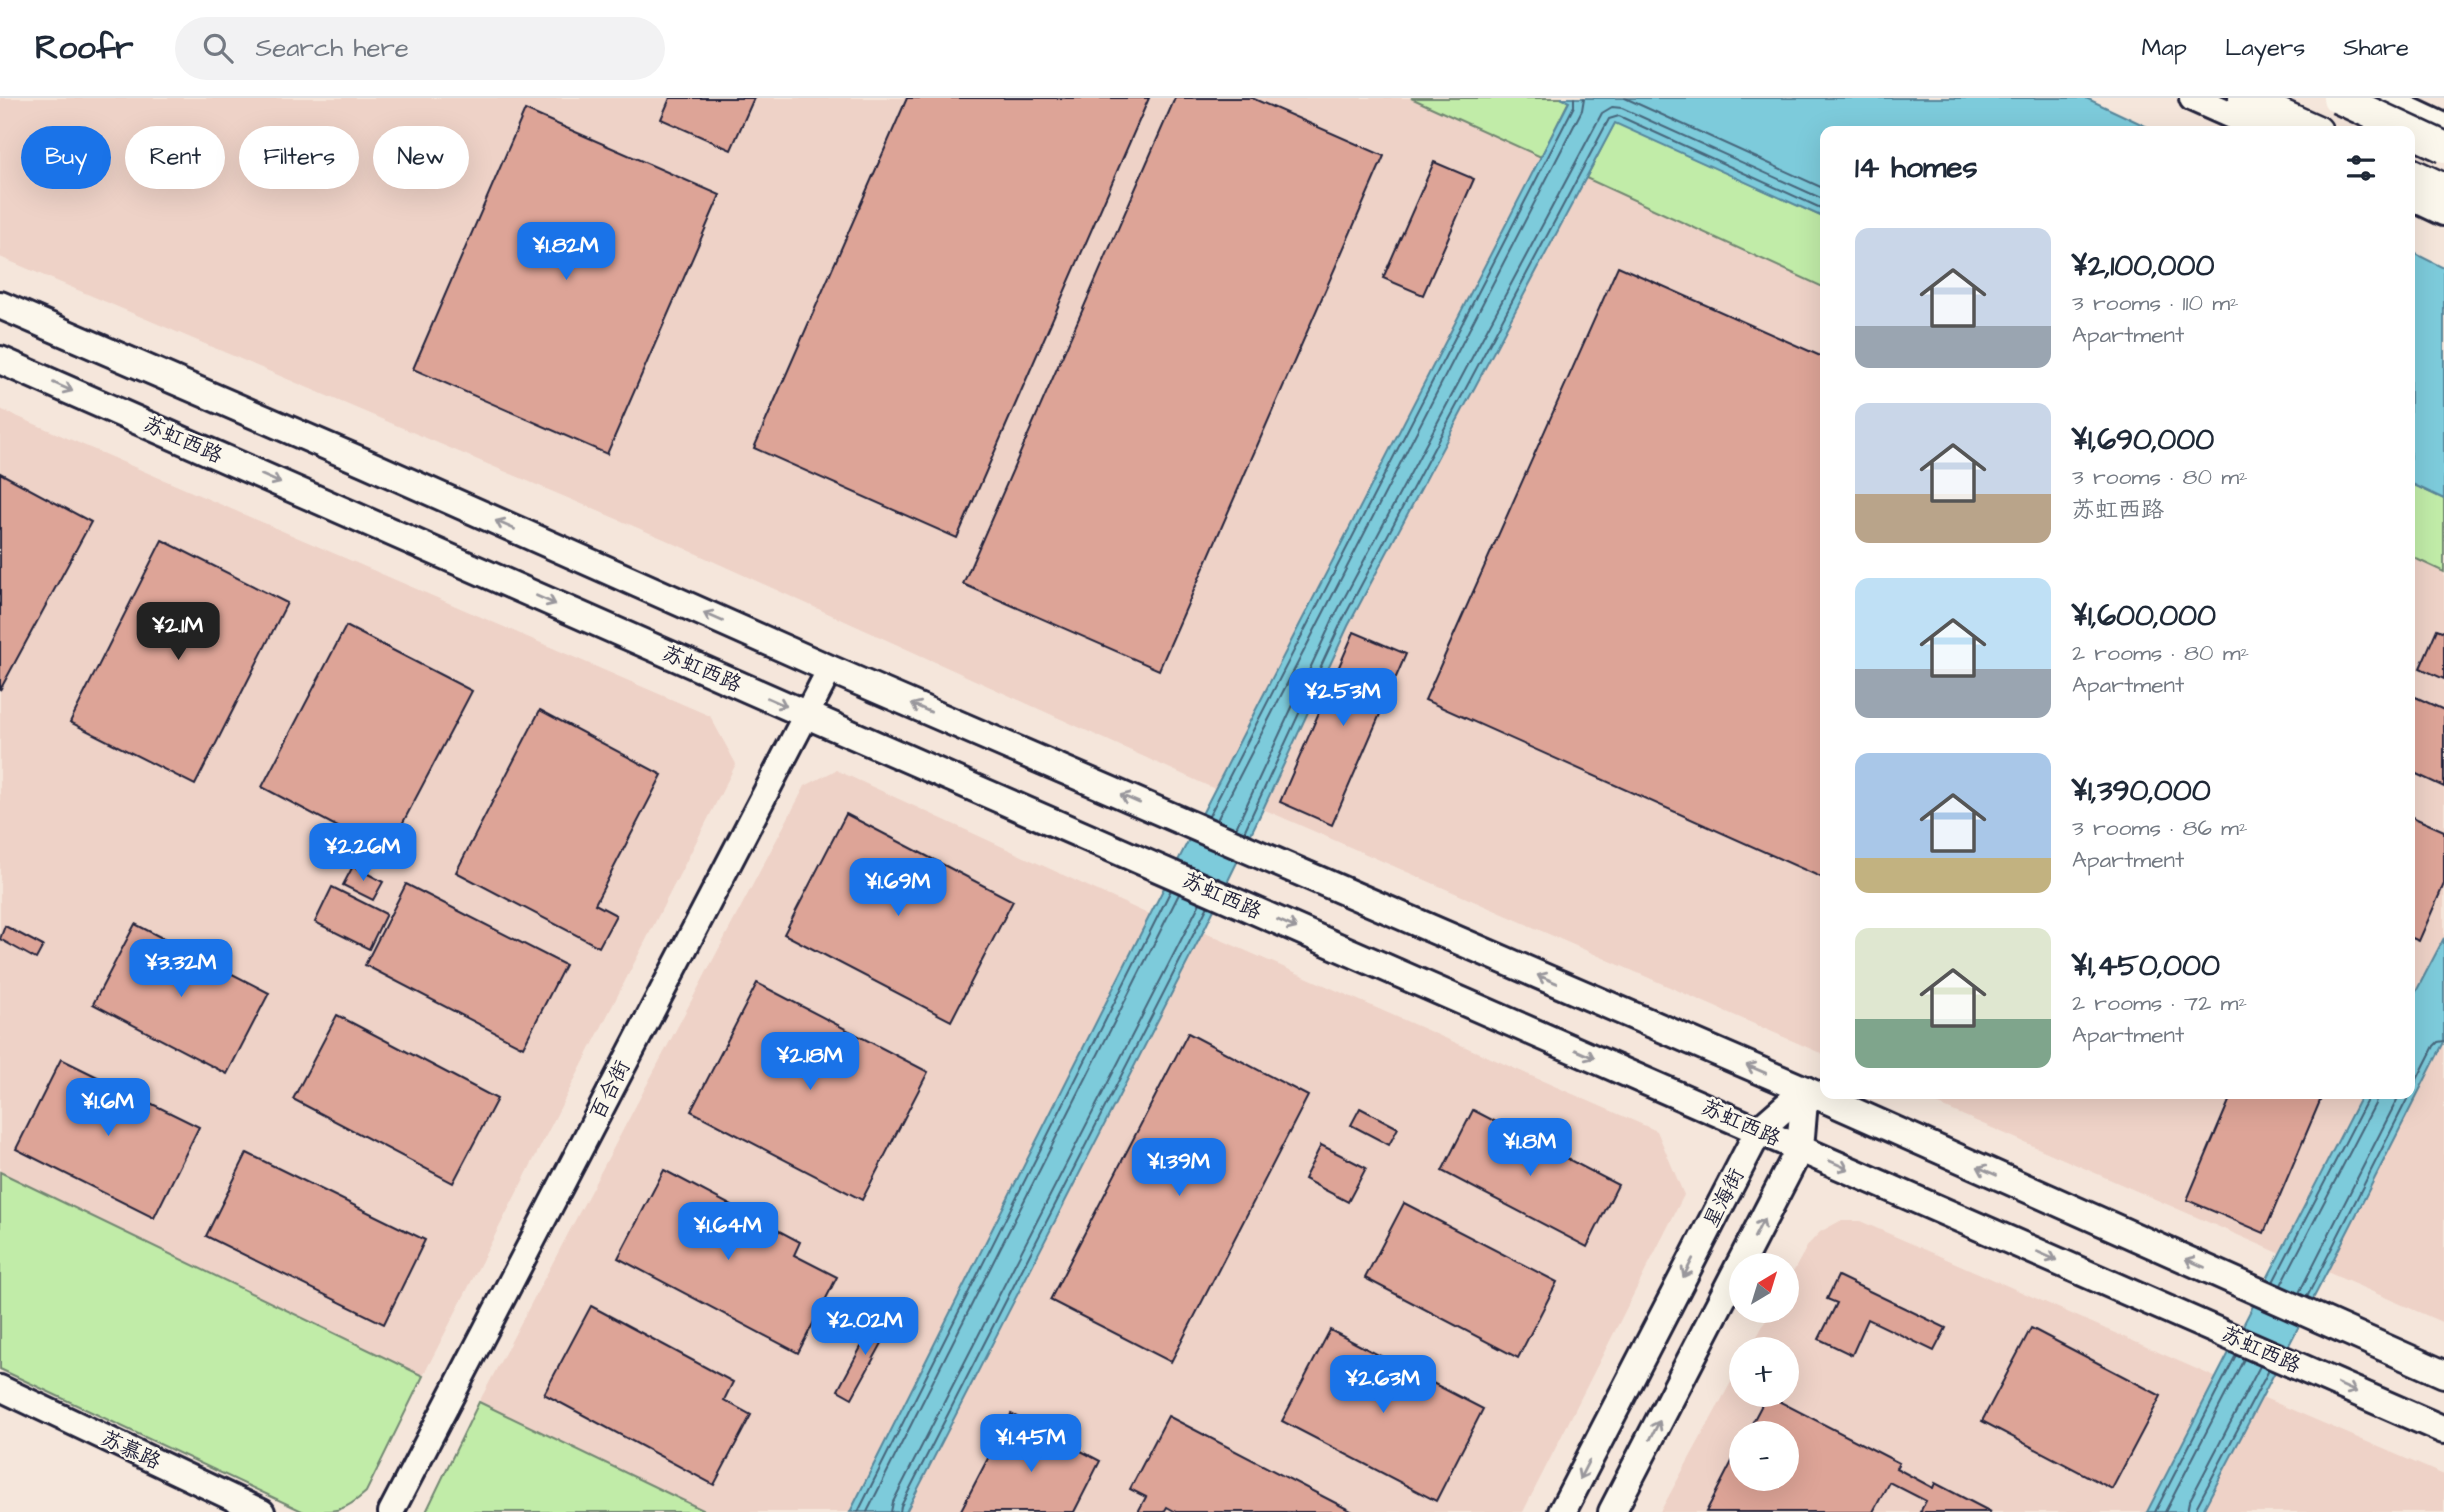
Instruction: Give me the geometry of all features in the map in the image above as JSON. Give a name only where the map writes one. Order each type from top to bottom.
[{"type":"highway","points":[[2244,98],[2306,126]]},
{"type":"highway","points":[[2337,98],[2398,126]]},
{"type":"highway","points":[[2415,134],[2444,147]]},
{"type":"highway","points":[[2415,175],[2444,189]]},
{"type":"main road","points":[[2193,98],[2256,126]]},
{"type":"main road","points":[[2367,126],[2381,98],[2444,127]]},
{"type":"main road","points":[[2415,198],[2444,212]]},
{"type":"main road","points":[[0,305],[366,463],[830,669],[1820,1097]]},
{"type":"main road","name":"苏虹西路","points":[[0,360],[2444,1430]]},
{"type":"main road","points":[[1612,1512],[1800,1148],[1805,1090]]},
{"type":"main road","name":"星海街","points":[[1562,1512],[1759,1130],[1805,1090]]},
{"type":"main road","points":[[1825,1099],[2444,1374]]},
{"type":"street","name":"百合街","points":[[391,1512],[830,669]]},
{"type":"street","name":"苏慕路","points":[[0,1388],[262,1512]]},
{"type":"shaded area","points":[[0,98],[1411,98],[1541,157],[1215,789],[664,539],[0,257]]},
{"type":"shaded area","points":[[1586,178],[1820,286],[1820,1053],[1263,809],[1348,626]]},
{"type":"shaded area","points":[[0,409],[710,716],[736,764],[423,1376],[0,1172]]},
{"type":"shaded area","points":[[2415,558],[2444,572],[2444,938],[2415,993]]},
{"type":"shaded area","points":[[836,770],[1150,915],[850,1512],[707,1512],[479,1402],[805,786]]},
{"type":"shaded area","points":[[1203,932],[1657,1131],[1684,1195],[1523,1512],[906,1512]]},
{"type":"shaded area","points":[[2444,1042],[2444,1323],[2327,1272]]},
{"type":"shaded area","points":[[1925,1099],[2359,1099],[2279,1253]]},
{"type":"shaded area","points":[[1840,1221],[1860,1221],[2217,1378],[2147,1512],[1660,1512],[1729,1386],[1729,1407],[1799,1407],[1799,1337],[1757,1337],[1764,1323],[1799,1323],[1799,1261],[1808,1245],[1820,1232]]},
{"type":"shaded area","points":[[2262,1397],[2444,1475],[2444,1512],[2202,1512]]},
{"type":"green space","points":[[1411,98],[1561,98],[1569,101],[1541,157]]},
{"type":"green space","points":[[1615,122],[1820,216],[1820,286],[1586,178]]},
{"type":"green space","points":[[2415,485],[2444,499],[2444,572],[2415,558]]},
{"type":"green space","points":[[0,1172],[423,1376],[366,1492],[352,1504],[339,1510],[304,1512],[0,1369]]},
{"type":"green space","points":[[479,1402],[707,1512],[426,1512]]},
{"type":"water","points":[[1561,98],[2086,98],[2145,126],[1820,126],[1820,216],[1615,123],[1348,626],[1203,932],[906,1512],[850,1512],[1150,915],[1569,102]]},
{"type":"water","points":[[2415,254],[2444,268],[2444,499],[2415,485]]},
{"type":"water","points":[[2444,938],[2444,1042],[2327,1272],[2202,1512],[2147,1512],[2359,1099],[2415,1099],[2415,993]]},
{"type":"building","points":[[670,98],[754,98],[731,150],[661,119]]},
{"type":"building","points":[[907,98],[1149,98],[957,538],[754,448]]},
{"type":"building","points":[[1175,98],[1252,98],[1384,156],[1159,670],[963,584]]},
{"type":"building","points":[[525,110],[720,195],[607,454],[413,369]]},
{"type":"building","points":[[1434,162],[1474,179],[1423,295],[1383,278]]},
{"type":"building","points":[[1618,266],[1820,356],[1820,877],[1425,700]]},
{"type":"building","points":[[0,473],[91,522],[0,690]]},
{"type":"building","points":[[162,540],[287,603],[195,785],[70,722]]},
{"type":"building","points":[[346,626],[472,691],[387,853],[262,787]]},
{"type":"building","points":[[2437,629],[2444,632],[2444,679],[2420,668]]},
{"type":"building","points":[[1354,632],[1406,654],[1332,825],[1280,802]]},
{"type":"building","points":[[2415,697],[2444,710],[2444,787],[2415,773]]},
{"type":"building","points":[[540,710],[662,775],[595,904],[616,915],[599,947],[456,872]]},
{"type":"building","points":[[846,814],[1013,901],[951,1021],[784,934]]},
{"type":"building","points":[[2415,818],[2444,831],[2444,884],[2419,941],[2415,939]]},
{"type":"building","points":[[353,866],[383,882],[373,900],[343,885]]},
{"type":"building","points":[[406,884],[565,965],[523,1047],[365,965]]},
{"type":"building","points":[[332,887],[386,914],[369,949],[315,922]]},
{"type":"building","points":[[135,924],[269,993],[227,1074],[93,1004]]},
{"type":"building","points":[[5,926],[43,946],[36,959],[0,939]]},
{"type":"building","points":[[757,983],[928,1072],[862,1200],[691,1111]]},
{"type":"building","points":[[337,1015],[497,1099],[453,1183],[293,1099]]},
{"type":"building","points":[[1188,1033],[1308,1096],[1171,1362],[1050,1300]]},
{"type":"building","points":[[61,1059],[199,1127],[154,1218],[16,1149]]},
{"type":"building","points":[[2230,1099],[2321,1099],[2264,1233],[2187,1200]]},
{"type":"building","points":[[1360,1108],[1398,1128],[1389,1145],[1351,1125]]},
{"type":"building","points":[[1473,1110],[1618,1185],[1587,1247],[1442,1171]]},
{"type":"building","points":[[1321,1145],[1366,1168],[1348,1202],[1304,1179]]},
{"type":"building","points":[[247,1153],[425,1240],[384,1324],[206,1236]]},
{"type":"building","points":[[664,1170],[800,1242],[794,1255],[837,1277],[798,1353],[618,1258]]},
{"type":"building","points":[[1404,1203],[1557,1282],[1518,1358],[1365,1278]]},
{"type":"building","points":[[1838,1276],[1946,1328],[1934,1351],[1868,1319],[1852,1355],[1819,1339],[1837,1303],[1827,1299]]},
{"type":"building","points":[[591,1306],[733,1382],[724,1400],[751,1415],[714,1485],[544,1394]]},
{"type":"building","points":[[877,1317],[892,1325],[852,1398],[838,1390]]},
{"type":"building","points":[[2031,1328],[2161,1396],[2112,1489],[1982,1421]]},
{"type":"building","points":[[1330,1330],[1483,1409],[1436,1501],[1282,1421]]},
{"type":"building","points":[[1761,1407],[1790,1407],[1899,1463],[1896,1468],[1933,1488],[1935,1483],[1991,1512],[1920,1512],[1926,1501],[1889,1482],[1873,1512],[1706,1512],[1729,1467],[1729,1491],[1799,1491],[1799,1421],[1753,1421]]},
{"type":"building","points":[[1011,1414],[1100,1461],[1074,1512],[960,1512]]},
{"type":"building","points":[[1168,1416],[1353,1512],[1176,1512],[1167,1507],[1164,1512],[1138,1512],[1146,1497],[1130,1489]]}]
